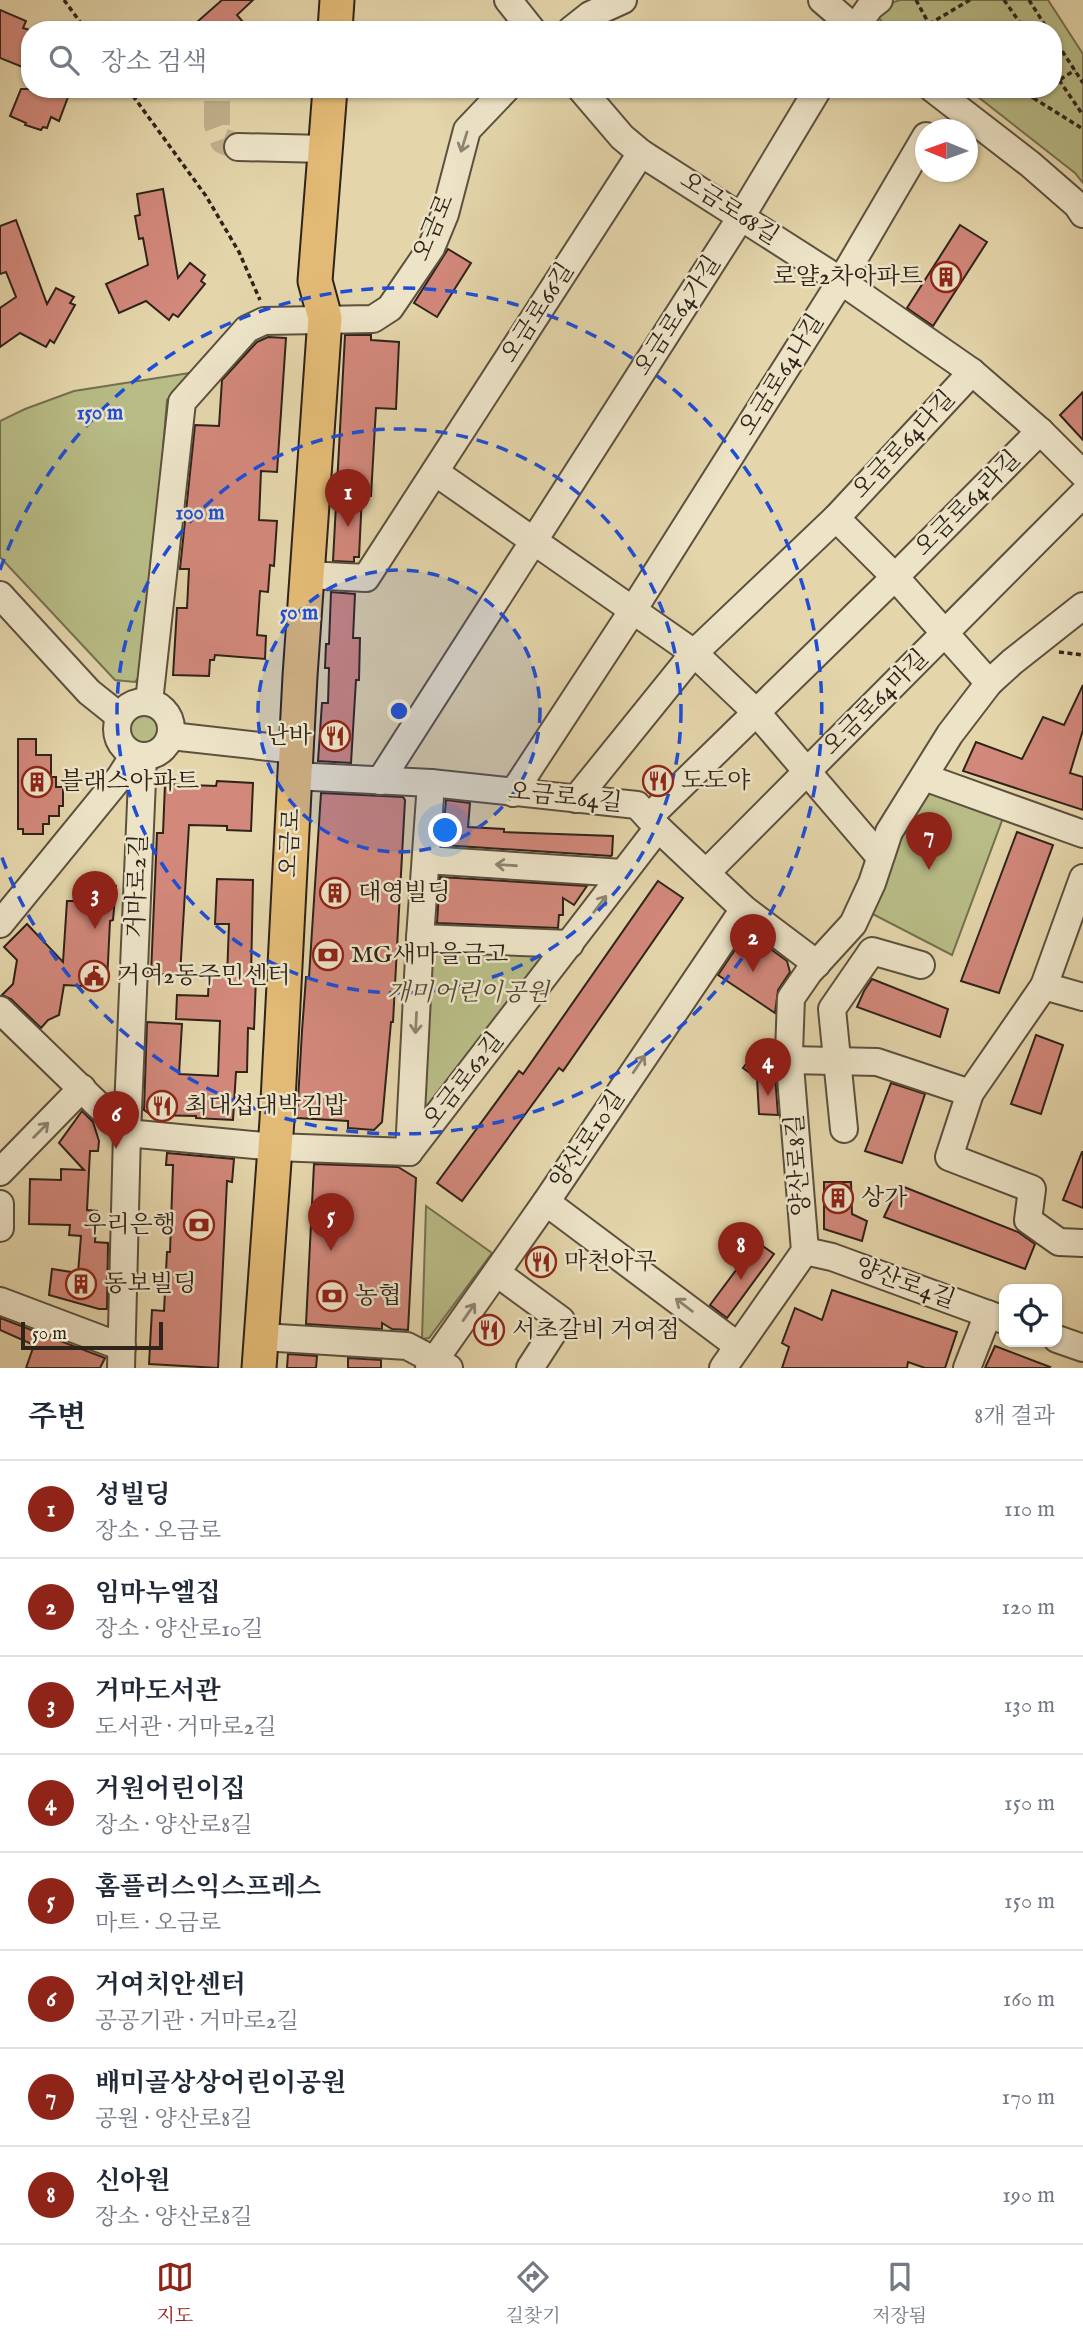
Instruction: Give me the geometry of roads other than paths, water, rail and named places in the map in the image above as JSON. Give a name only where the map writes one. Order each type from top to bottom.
[{"type":"main road","points":[[336,21],[337,0]]},
{"type":"main road","name":"오금로","points":[[261,1352],[275,1147],[295,763],[325,318],[315,281],[329,98]]},
{"type":"street","points":[[508,0],[525,21]]},
{"type":"street","points":[[582,21],[623,0]]},
{"type":"street","points":[[822,0],[846,21]]},
{"type":"street","points":[[860,21],[870,7],[879,0]]},
{"type":"street","name":"오금로","points":[[325,318],[373,318],[390,308],[431,248],[445,215],[467,130],[497,98]]},
{"type":"street","name":"오금로68길","points":[[589,98],[622,137],[641,153],[841,281],[972,372],[1040,431],[1083,474]]},
{"type":"street","name":"오금로64가길","points":[[380,781],[741,217],[813,98]]},
{"type":"street","points":[[932,119],[938,98]]},
{"type":"street","points":[[943,98],[1030,164],[1077,205],[1083,214]]},
{"type":"street","points":[[237,147],[325,149]]},
{"type":"street","name":"오금로66길","points":[[307,575],[366,578],[641,153]]},
{"type":"street","name":"오금로64나길","points":[[513,793],[633,610],[841,281],[915,155]]},
{"type":"street","points":[[149,702],[182,402],[247,329],[269,321],[325,318]]},
{"type":"street","name":"오금로64다길","points":[[576,799],[694,653],[836,518],[972,372]]},
{"type":"street","name":"오금로64라길","points":[[653,822],[757,713],[1040,431]]},
{"type":"street","points":[[435,472],[694,653],[757,713],[807,772]]},
{"type":"street","name":"오금로64마길","points":[[706,873],[1083,494]]},
{"type":"street","name":"오금로64다길","points":[[836,518],[895,577]]},
{"type":"street","name":"오금로64라길","points":[[895,577],[945,633]]},
{"type":"street","points":[[2,602],[89,692],[119,716]]},
{"type":"street","name":"양산로8길","points":[[723,1368],[805,1251],[790,1060],[791,998],[853,924],[872,883],[889,832],[950,734],[989,683],[1083,606]]},
{"type":"street","name":"오금로64마길","points":[[945,633],[989,683]]},
{"type":"street","points":[[0,923],[120,776],[139,756],[160,751],[171,736],[172,727],[165,710],[149,702],[132,704],[119,716],[117,734],[120,743],[139,756]]},
{"type":"street","name":"오금로64길","points":[[171,736],[380,781],[431,783],[637,805],[744,909],[817,964]]},
{"type":"street","name":"거마로2길","points":[[0,1301],[121,1358],[139,756]]},
{"type":"street","name":"오금로64마길","points":[[807,772],[880,857]]},
{"type":"street","points":[[924,777],[1083,834]]},
{"type":"street","name":"오금로62길","points":[[409,1152],[431,783]]},
{"type":"street","name":"오금로62길","points":[[409,1152],[623,873],[653,822]]},
{"type":"street","points":[[426,860],[623,873]]},
{"type":"street","points":[[1083,878],[1044,986],[970,1093],[949,1157],[1032,1189],[1028,1220],[1059,1242],[1083,1244]]},
{"type":"street","name":"양산로10길","points":[[438,1365],[497,1273],[744,909]]},
{"type":"street","points":[[420,938],[570,944]]},
{"type":"street","points":[[844,1129],[832,1009],[872,951],[921,965]]},
{"type":"street","points":[[1044,986],[1083,997]]},
{"type":"street","points":[[0,1010],[127,1133]]},
{"type":"street","points":[[790,1060],[877,1062],[970,1093]]},
{"type":"street","points":[[0,1172],[82,1088]]},
{"type":"street","name":"오금로62길","points":[[127,1133],[275,1147],[409,1152]]},
{"type":"street","points":[[546,1202],[738,1346]]},
{"type":"street","points":[[0,1203],[0,1228]]},
{"type":"street","name":"양산로4길","points":[[805,1251],[832,1257],[996,1317]]},
{"type":"street","points":[[497,1273],[561,1320],[530,1368]]},
{"type":"street","points":[[967,1368],[996,1317]]},
{"type":"street","points":[[1062,1341],[1083,1348]]},
{"type":"street","points":[[261,1352],[407,1346],[438,1365]]},
{"type":"tunnel","points":[[217,101],[217,125],[223,141],[238,147]]},
{"type":"place","name":"로얄2차아파트","points":[[946,277]]},
{"type":"place","name":"성빌딩","points":[[348,527]]},
{"type":"place","name":"난바","points":[[335,736]]},
{"type":"place","name":"도도야","points":[[658,781]]},
{"type":"place","name":"블래스아파트","points":[[37,782]]},
{"type":"place","name":"배미골상상어린이공원","points":[[929,870]]},
{"type":"place","name":"대영빌딩","points":[[335,893]]},
{"type":"place","name":"거마도서관","points":[[95,929]]},
{"type":"place","name":"MG새마을금고","points":[[328,955]]},
{"type":"place","name":"임마누엘집","points":[[753,972]]},
{"type":"place","name":"거여2동주민센터","points":[[94,976]]},
{"type":"place","name":"거원어린이집","points":[[768,1096]]},
{"type":"place","name":"최대섭대박김밥","points":[[162,1106]]},
{"type":"place","name":"거여치안센터","points":[[116,1149]]},
{"type":"place","name":"상가","points":[[838,1198]]},
{"type":"place","name":"우리은행","points":[[199,1225]]},
{"type":"place","name":"홈플러스익스프레스","points":[[331,1251]]},
{"type":"place","name":"마천아구","points":[[541,1262]]},
{"type":"place","name":"신아원","points":[[741,1280]]},
{"type":"place","name":"동보빌딩","points":[[81,1284]]},
{"type":"place","name":"농협","points":[[332,1296]]},
{"type":"place","name":"서초갈비 거여점","points":[[489,1330]]},
{"type":"park label","name":"개미어린이공원","points":[[468,993]]}]
